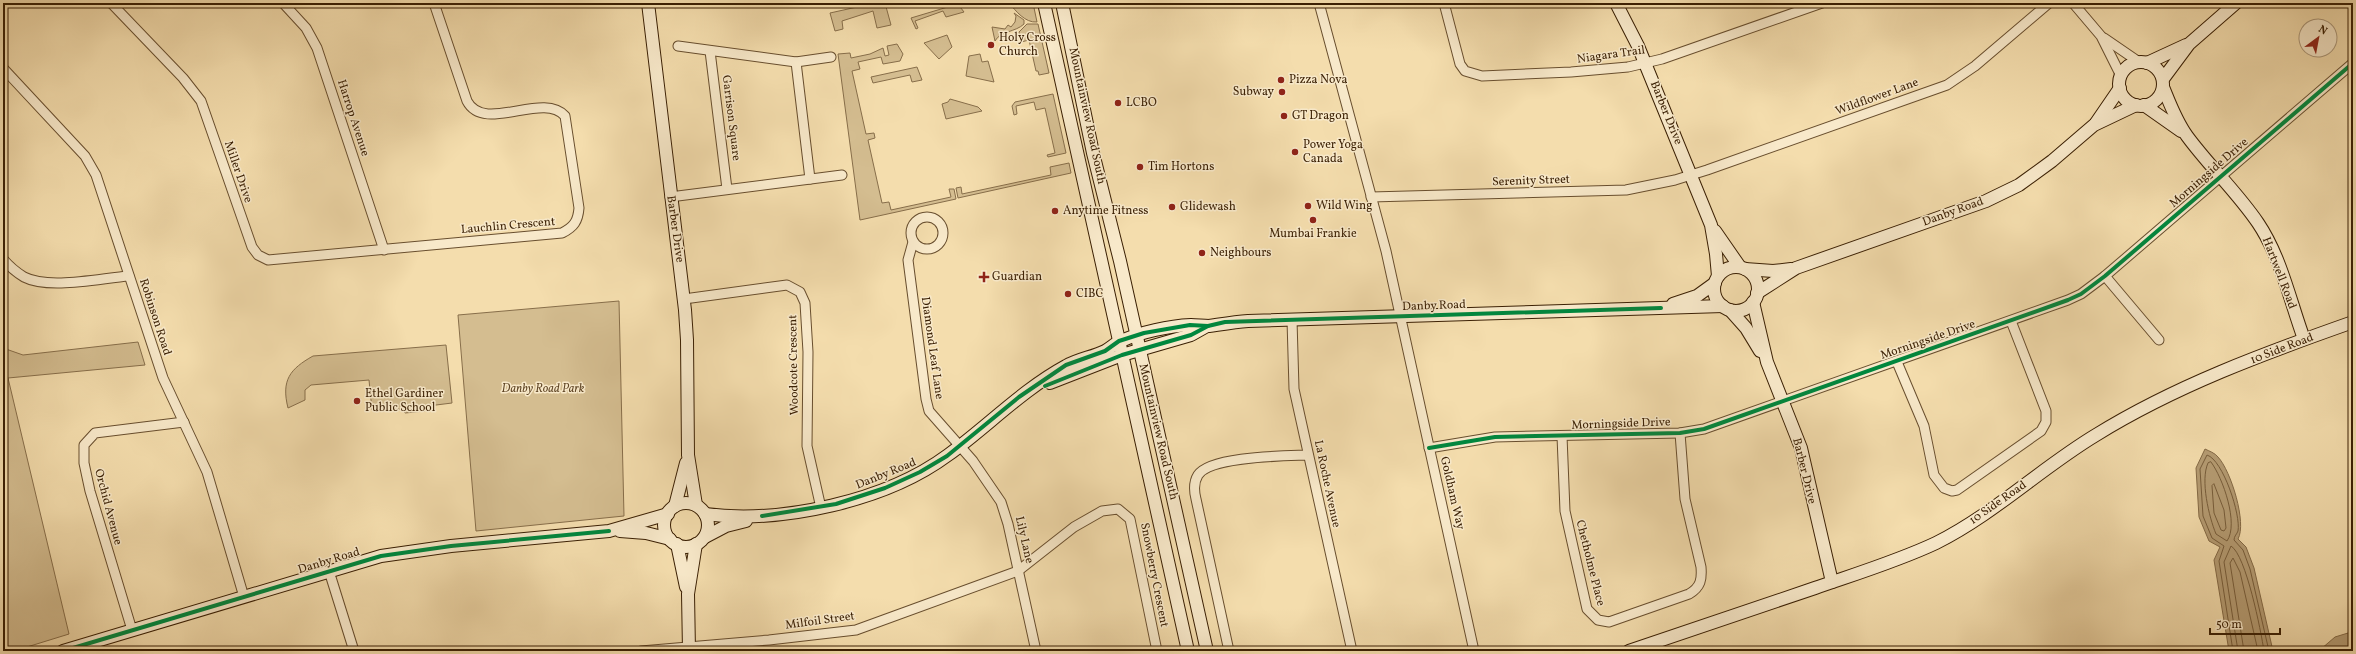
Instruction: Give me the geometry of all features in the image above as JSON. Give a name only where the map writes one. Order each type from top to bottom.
[{"type":"street","name":"Miller Drive","points":[[111,3],[183,78],[201,101],[252,247],[258,255],[268,260],[384,250]]},
{"type":"street","name":"Harrop Avenue","points":[[283,3],[306,28],[317,48],[384,250]]},
{"type":"street","name":"Lauchlin Crescent","points":[[384,250],[562,233],[571,228],[578,219],[579,208],[565,116],[561,111],[548,108],[486,114],[472,109],[467,101],[434,3]]},
{"type":"street","name":"Barber Drive","points":[[648,3],[670,197],[684,299],[687,340],[688,455],[696,505]]},
{"type":"street","name":"Mountainview Road South","points":[[1044,3],[1188,651]]},
{"type":"street","name":"Mountainview Road South","points":[[1062,3],[1093,152],[1140,350],[1207,651]]},
{"type":"street","points":[[1319,3],[1371,197],[1400,317]]},
{"type":"street","name":"Niagara Trail","points":[[1444,3],[1460,64],[1466,71],[1482,76],[1579,72],[1628,67],[1662,59],[1822,3]]},
{"type":"street","name":"Barber Drive","points":[[1616,3],[1634,36],[1646,63],[1711,225],[1716,254],[1716,280]]},
{"type":"street","name":"Wildflower Lane","points":[[1691,175],[1947,85],[1975,66],[2049,3]]},
{"type":"street","points":[[2073,3],[2101,36],[2121,82],[2126,99],[2140,105],[2156,100],[2163,83],[2189,44],[2236,3]]},
{"type":"street","points":[[2101,36],[2157,69],[2163,83]]},
{"type":"street","points":[[2121,82],[2128,66],[2143,62],[2189,44]]},
{"type":"street","points":[[678,46],[796,62],[831,57]]},
{"type":"street","name":"Garrison Square","points":[[710,51],[727,189]]},
{"type":"street","points":[[796,62],[810,179]]},
{"type":"street","name":"Morningside Drive","points":[[1429,448],[1495,437],[1680,433],[1704,429],[1897,362],[2075,297],[2105,276],[2353,64]]},
{"type":"street","name":"Robinson Road","points":[[3,68],[88,161],[96,175],[163,378],[207,472],[244,598]]},
{"type":"street","name":"Danby Road","points":[[2094,125],[2121,82]]},
{"type":"street","name":"Hartwell Road","points":[[2163,83],[2172,111],[2187,136],[2250,211],[2266,237],[2277,259],[2304,339]]},
{"type":"street","name":"Danby Road","points":[[1742,268],[1773,271],[1796,268],[1986,201],[2013,188],[2052,161],[2094,125],[2140,105]]},
{"type":"street","name":"Hartwell Road","points":[[2140,105],[2187,136]]},
{"type":"street","points":[[670,197],[842,175]]},
{"type":"street","name":"Serenity Street","points":[[1371,197],[1617,191],[1691,175]]},
{"type":"street","name":"Barber Drive","points":[[1711,225],[1742,268]]},
{"type":"street","name":"Diamond Leaf Lane","points":[[913,242],[908,260],[926,399],[929,411],[959,447]]},
{"type":"street","points":[[3,258],[16,272],[37,281],[61,282],[129,276]]},
{"type":"street","points":[[1742,268],[1756,282],[1755,297],[1743,309],[1726,308],[1715,296],[1716,280],[1727,269],[1742,268]]},
{"type":"street","name":"Danby Road","points":[[1755,297],[1796,268]]},
{"type":"street","points":[[2105,276],[2159,340]]},
{"type":"street","name":"Danby Road","points":[[1661,308],[1697,296],[1716,280]]},
{"type":"street","name":"Woodcote Crescent","points":[[684,299],[787,285],[800,292],[804,303],[808,352],[807,446],[821,508]]},
{"type":"street","name":"Barber Drive","points":[[1755,297],[1767,362]]},
{"type":"street","name":"Danby Road","points":[[1019,397],[1069,375],[1122,355],[1191,335],[1208,326],[1225,322],[1661,308],[1726,308]]},
{"type":"street","name":"Barber Drive","points":[[1726,308],[1746,328],[1767,362],[1783,401],[1801,448],[1809,493],[1832,582]]},
{"type":"street","name":"Goldham Way","points":[[1400,317],[1474,651]]},
{"type":"street","name":"La Roche Avenue","points":[[1292,320],[1294,389],[1352,651]]},
{"type":"street","points":[[1897,362],[1924,426],[1934,475],[1944,488],[1952,491],[1963,488],[2041,431],[2046,422],[2046,411],[2011,321]]},
{"type":"street","name":"10 Side Road","points":[[1629,651],[1832,582],[1935,543],[1975,520],[2093,436],[2136,411],[2182,389],[2304,339],[2353,322]]},
{"type":"street","name":"Danby Road","points":[[706,514],[725,517],[762,516],[821,508],[904,480],[931,466],[959,447],[1019,397],[1066,366],[1105,351],[1119,341],[1136,335],[1190,325],[1208,326]]},
{"type":"street","name":"Orchid Avenue","points":[[132,630],[90,491],[84,463],[84,445],[95,433],[184,422]]},
{"type":"street","name":"Chetholme Place","points":[[1562,436],[1565,511],[1587,608],[1598,620],[1609,622],[1689,594],[1700,585],[1702,578],[1685,499],[1680,433]]},
{"type":"street","name":"Lily Lane","points":[[959,447],[985,477],[1001,502],[1008,524],[1036,651]]},
{"type":"street","points":[[1229,651],[1196,499],[1194,487],[1197,476],[1203,470],[1231,460],[1308,454]]},
{"type":"street","name":"Barber Drive","points":[[671,510],[688,455]]},
{"type":"street","points":[[688,594],[673,542],[665,525],[671,510],[688,503],[696,505],[706,514],[708,528],[700,541],[688,594],[689,649]]},
{"type":"street","name":"Snowberry Crescent","points":[[1018,571],[1089,518],[1110,509],[1124,512],[1130,519],[1157,651]]},
{"type":"street","name":"Danby Road","points":[[609,531],[671,510]]},
{"type":"street","name":"Danby Road","points":[[700,541],[726,526],[762,516]]},
{"type":"street","name":"Danby Road","points":[[63,651],[244,598],[329,571],[400,552],[609,531],[646,533],[673,542]]},
{"type":"street","points":[[673,542],[684,546],[700,541]]},
{"type":"street","points":[[329,571],[354,651]]},
{"type":"street","name":"Milfoil Street","points":[[641,651],[689,649],[856,630],[1018,571]]},
{"type":"green space","points":[[875,3],[885,3],[891,25],[877,28],[873,11],[842,21],[843,29],[835,31],[830,13]]},
{"type":"green space","points":[[950,3],[957,3],[964,12],[946,17],[943,11],[915,21],[918,28],[916,29],[911,18],[951,6]]},
{"type":"green space","points":[[1009,3],[1033,3],[1037,22],[1025,19]]},
{"type":"green space","points":[[1014,13],[1024,20],[1024,24],[1017,29],[1004,33],[995,41],[992,27],[1005,29],[1008,25],[1011,27],[1015,22],[1016,16]]},
{"type":"green space","points":[[1027,24],[1038,24],[1049,73],[1039,75],[1038,71],[1036,71],[1029,40],[1021,42],[1019,32]]},
{"type":"green space","points":[[947,35],[952,47],[939,59],[924,43]]},
{"type":"green space","points":[[897,44],[903,54],[900,61],[883,64],[881,57],[858,62],[860,69],[852,71],[866,134],[874,133],[875,138],[868,140],[882,203],[889,202],[891,210],[951,197],[949,189],[954,189],[956,199],[860,220],[838,54],[850,53],[851,58],[870,54],[883,48],[885,56],[889,55],[887,46]]},
{"type":"green space","points":[[980,54],[982,62],[988,61],[994,82],[966,76],[969,56]]},
{"type":"green space","points":[[917,67],[922,80],[912,82],[910,75],[873,83],[871,77]]},
{"type":"green space","points":[[1053,94],[1066,153],[1048,157],[1047,155],[1055,153],[1045,108],[1036,110],[1034,102],[1016,106],[1017,114],[1014,115],[1012,106],[1015,102]]},
{"type":"green space","points":[[950,99],[978,107],[982,111],[946,119],[942,104],[948,102]]},
{"type":"green space","points":[[1069,163],[1071,173],[958,198],[956,188],[961,187],[962,194],[1051,175],[1050,167]]},
{"type":"green space","name":"Danby Road Park","points":[[619,301],[624,516],[476,531],[458,315]]},
{"type":"green space","points":[[138,342],[145,365],[8,378],[69,634],[14,651],[3,651],[3,348],[23,355]]},
{"type":"green space","points":[[446,345],[452,403],[428,406],[425,411],[405,413],[401,409],[372,410],[369,380],[311,385],[305,390],[305,400],[288,408],[286,390],[289,376],[298,366],[313,356]]},
{"type":"water","points":[[2205,449],[2214,453],[2218,457],[2228,473],[2239,510],[2240,531],[2238,539],[2246,547],[2254,568],[2273,651],[2229,651],[2214,560],[2220,547],[2209,541],[2199,517],[2196,468]]},
{"type":"water","points":[[2353,633],[2353,651],[2323,651],[2321,649],[2335,637]]},
{"type":"cycle path","points":[[1429,448],[1495,437],[1680,433],[1704,429],[2068,300],[2081,294],[2105,276],[2353,63]]},
{"type":"cycle path","points":[[762,516],[836,504],[885,488],[920,472],[947,456],[1019,397],[1066,365],[1105,351],[1119,341],[1144,333],[1190,325],[1208,326],[1225,322],[1661,308]]},
{"type":"cycle path","points":[[1045,386],[1122,355],[1191,335],[1208,326]]},
{"type":"cycle path","points":[[63,651],[381,556],[451,546],[609,531]]},
{"type":"place","name":"Holy Cross Church","points":[[991,45]]},
{"type":"place","name":"Pizza Nova","points":[[1281,80]]},
{"type":"place","name":"Subway","points":[[1282,92]]},
{"type":"place","name":"LCBO","points":[[1118,103]]},
{"type":"place","name":"GT Dragon","points":[[1284,116]]},
{"type":"place","name":"Power Yoga Canada","points":[[1295,152]]},
{"type":"place","name":"Tim Hortons","points":[[1140,167]]},
{"type":"place","name":"Wild Wing","points":[[1308,206]]},
{"type":"place","name":"Glidewash","points":[[1172,207]]},
{"type":"place","name":"Anytime Fitness","points":[[1055,211]]},
{"type":"place","name":"Mumbai Frankie","points":[[1313,220]]},
{"type":"place","name":"Neighbours","points":[[1202,253]]},
{"type":"place","name":"Guardian","points":[[984,277]]},
{"type":"place","name":"CIBC","points":[[1068,294]]},
{"type":"place","name":"Ethel Gardiner Public School","points":[[357,401]]}]
